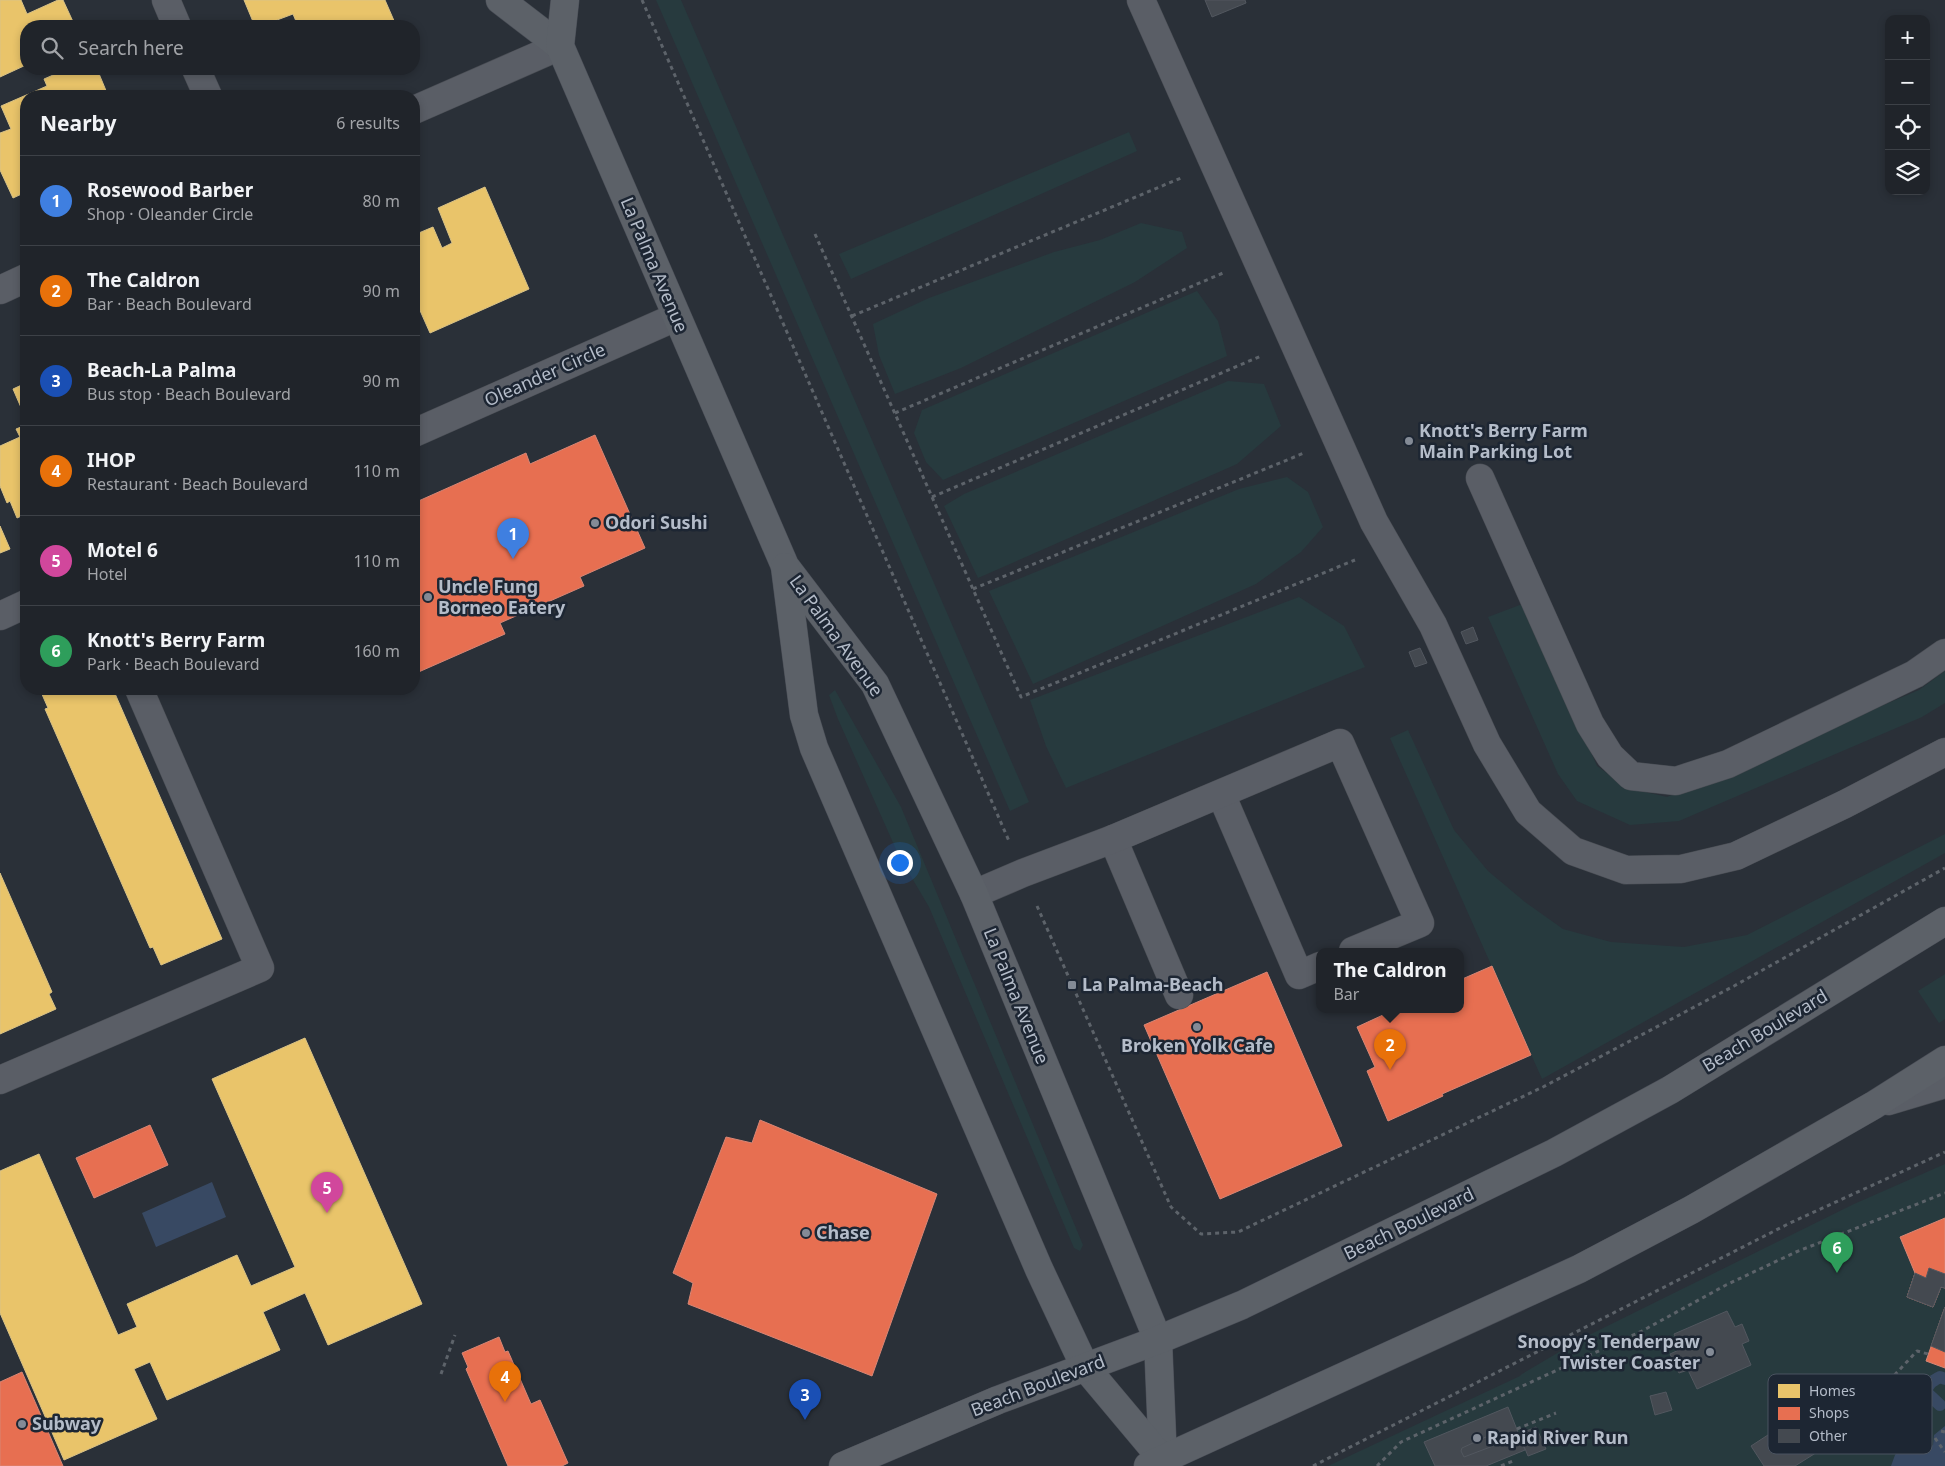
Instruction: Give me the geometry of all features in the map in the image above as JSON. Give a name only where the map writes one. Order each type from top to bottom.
[{"type":"main road","name":"La Palma Avenue","points":[[500,0],[560,46],[784,566],[875,684],[974,894],[1158,1340],[1158,1464]]},
{"type":"main road","name":"La Palma Avenue","points":[[560,46],[565,0]]},
{"type":"main road","name":"La Palma Avenue","points":[[784,566],[804,715],[814,748],[1039,1269],[1085,1367],[1158,1464]]},
{"type":"main road","name":"Beach Boulevard","points":[[843,1466],[998,1400],[1158,1340],[1242,1305],[1554,1153],[1670,1090],[1945,921]]},
{"type":"main road","points":[[1158,1464],[1578,1269],[1692,1210],[1874,1105],[1945,1060]]},
{"type":"street","points":[[166,0],[174,20]]},
{"type":"street","points":[[1141,0],[1374,522],[1433,625],[1488,744],[1528,812],[1573,851],[1626,870],[1681,869],[1736,856],[1845,804],[1945,752]]},
{"type":"street","points":[[420,107],[560,46]]},
{"type":"street","points":[[199,75],[205,90]]},
{"type":"street","points":[[0,290],[20,281]]},
{"type":"street","name":"Oleander Circle","points":[[420,430],[676,317]]},
{"type":"street","points":[[1480,478],[1590,724],[1610,756],[1631,776],[1676,781],[1728,764],[1915,674],[1945,653]]},
{"type":"street","points":[[0,616],[20,607]]},
{"type":"street","points":[[0,1080],[260,968],[142,695]]},
{"type":"street","points":[[974,894],[1113,839],[1340,743],[1420,923],[1360,948]]},
{"type":"street","points":[[1221,794],[1298,975],[1316,968]]},
{"type":"street","points":[[1113,839],[1179,996]]},
{"type":"street","points":[[1874,1105],[1945,1084]]},
{"type":"path","points":[[852,316],[1214,164]]},
{"type":"path","points":[[815,234],[1021,697],[1388,547]]},
{"type":"path","points":[[895,413],[1257,258]]},
{"type":"path","points":[[932,497],[1294,342]]},
{"type":"path","points":[[973,589],[1337,440]]},
{"type":"path","points":[[1313,1466],[1790,1223],[1945,1152]]},
{"type":"path","points":[[1378,1466],[1401,1442],[1642,1331],[1749,1274],[1796,1252],[1945,1193]]},
{"type":"path","points":[[441,1374],[455,1335]]},
{"type":"path","points":[[1896,1374],[1917,1351],[1928,1354]]},
{"type":"path","points":[[1517,1429],[1556,1413]]},
{"type":"path","points":[[1935,1438],[1945,1452]]},
{"type":"path","points":[[1501,1466],[1513,1461]]},
{"type":"green space","points":[[656,0],[681,0],[1029,802],[1010,811]]},
{"type":"green space","points":[[1129,132],[1137,151],[851,279],[839,254]]},
{"type":"green space","points":[[1141,223],[1182,232],[1187,248],[1135,282],[961,368],[895,394],[879,355],[873,324],[929,298],[1054,252],[1100,240]]},
{"type":"green space","points":[[1197,291],[1218,321],[1227,356],[943,480],[926,462],[914,433],[922,410]]},
{"type":"green space","points":[[1228,381],[1264,384],[1281,426],[1237,464],[978,578],[944,506],[964,494]]},
{"type":"green space","points":[[1287,477],[1308,492],[1323,527],[1301,552],[1256,584],[1033,684],[989,591],[1239,489]]},
{"type":"green space","points":[[1299,597],[1344,626],[1365,667],[1066,788],[1046,746],[1030,700]]},
{"type":"green space","points":[[1525,603],[1597,766],[1628,788],[1667,797],[1919,690],[1945,671],[1945,703],[1922,717],[1679,821],[1630,825],[1577,801],[1558,774],[1488,617]]},
{"type":"green space","points":[[835,690],[901,807],[1083,1245],[1080,1251],[1074,1248],[929,907],[899,856],[838,719],[829,695]]},
{"type":"green space","points":[[1408,730],[1454,830],[1488,871],[1525,902],[1563,929],[1611,942],[1684,947],[1747,935],[1945,834],[1945,853],[1542,1079],[1390,738]]},
{"type":"green space","points":[[1945,974],[1945,1019],[1939,1023],[1918,991]]},
{"type":"green space","points":[[1945,1164],[1945,1466],[1328,1466],[1520,1376],[1581,1339],[1854,1204]]},
{"type":"water","points":[[212,1182],[226,1217],[156,1247],[142,1213]]},
{"type":"water","points":[[1945,1426],[1945,1466],[1891,1466],[1896,1454],[1932,1454],[1934,1435]]},
{"type":"building: Homes","points":[[0,0],[21,0],[27,14],[58,0],[63,0],[72,20],[20,20],[20,68],[0,77]]},
{"type":"building: Homes","points":[[244,0],[385,0],[394,20],[296,20],[293,14],[277,20],[252,20]]},
{"type":"building: Homes","points":[[53,75],[100,75],[106,90],[38,90],[47,86],[44,79]]},
{"type":"building: Homes","points":[[20,98],[20,195],[13,198],[0,170],[0,133],[11,129],[1,106]]},
{"type":"building: Homes","points":[[485,187],[529,289],[430,333],[420,310],[420,232],[433,227],[442,248],[452,243],[438,208]]},
{"type":"building: Homes","points":[[20,386],[20,405],[13,389]]},
{"type":"building: Homes","points":[[20,427],[20,437],[16,429]]},
{"type":"building: Homes","points":[[20,437],[20,517],[17,518],[10,501],[7,503],[0,486],[0,446]]},
{"type":"building: Homes","points":[[0,526],[10,549],[0,553]]},
{"type":"building: Homes","points":[[42,695],[116,695],[222,939],[161,965],[153,947],[150,948],[45,709],[48,708]]},
{"type":"building: Homes","points":[[0,873],[52,992],[49,994],[56,1009],[0,1034]]},
{"type":"building: Homes","points":[[305,1038],[422,1304],[328,1345],[305,1293],[263,1312],[280,1350],[167,1400],[150,1362],[134,1369],[157,1419],[64,1460],[0,1313],[0,1171],[39,1154],[118,1335],[137,1327],[127,1304],[237,1255],[251,1286],[295,1267],[212,1079]]},
{"type":"building: Shops","points":[[595,435],[645,548],[580,577],[584,586],[500,623],[505,634],[420,671],[420,500],[526,453],[530,464]]},
{"type":"building: Shops","points":[[1492,966],[1531,1055],[1442,1094],[1443,1096],[1388,1121],[1367,1071],[1375,1067],[1357,1027],[1387,1013],[1464,1013],[1464,978]]},
{"type":"building: Shops","points":[[1267,972],[1342,1146],[1220,1199],[1144,1025]]},
{"type":"building: Shops","name":"Chase","points":[[760,1120],[937,1194],[872,1376],[688,1304],[693,1283],[673,1273],[726,1137],[752,1143]]},
{"type":"building: Shops","points":[[150,1125],[168,1165],[94,1198],[76,1158]]},
{"type":"building: Shops","points":[[1945,1218],[1945,1288],[1941,1287],[1933,1307],[1907,1297],[1915,1273],[1900,1237]]},
{"type":"building: Shops","points":[[1945,1307],[1945,1368],[1926,1361]]},
{"type":"building: Shops","points":[[499,1337],[505,1352],[508,1351],[531,1404],[540,1400],[568,1463],[562,1466],[508,1466],[466,1369],[468,1367],[462,1353]]},
{"type":"building: Shops","name":"Subway","points":[[22,1372],[63,1466],[0,1466],[0,1382]]},
{"type":"building: Other","points":[[1205,0],[1245,0],[1246,3],[1212,17]]},
{"type":"building: Other","points":[[1473,627],[1478,640],[1466,644],[1461,632]]},
{"type":"building: Other","points":[[1420,648],[1427,663],[1415,667],[1409,652]]},
{"type":"building: Other","points":[[1929,1268],[1945,1274],[1945,1288],[1941,1287],[1933,1307],[1907,1297],[1915,1273],[1926,1278]]},
{"type":"building: Other","points":[[1945,1307],[1945,1352],[1931,1346]]},
{"type":"building: Other","name":"Snoopy’s Tenderpaw Twister Coaster","points":[[1727,1311],[1735,1327],[1742,1324],[1749,1341],[1742,1344],[1751,1365],[1697,1389],[1688,1370],[1679,1373],[1670,1354],[1681,1349],[1674,1334]]},
{"type":"building: Other","points":[[1666,1392],[1672,1410],[1655,1415],[1650,1396]]},
{"type":"building: Other","name":"Rapid River Run","points":[[1508,1407],[1525,1450],[1486,1466],[1435,1466],[1424,1442]]},
{"type":"building: Other","points":[[1536,1427],[1546,1449],[1528,1456],[1519,1434]]},
{"type":"building: Other","points":[[1768,1435],[1768,1454],[1814,1454],[1795,1466],[1764,1466],[1751,1446]]},
{"type":"building: Other","points":[[1488,1436],[1493,1441],[1493,1446],[1464,1457],[1461,1451],[1462,1448]]},
{"type":"waterway","points":[[1932,1382],[1940,1377],[1945,1379]]},
{"type":"waterway","points":[[1932,1398],[1940,1405]]},
{"type":"place","name":"Knott's Berry Farm Main Parking Lot","points":[[1409,441]]},
{"type":"place","name":"Odori Sushi","points":[[595,523]]},
{"type":"place","name":"Rosewood Barber","points":[[513,559]]},
{"type":"place","name":"Uncle Fung Borneo Eatery","points":[[428,597]]},
{"type":"place","name":"La Palma-Beach","points":[[1072,985]]},
{"type":"place","name":"Broken Yolk Cafe","points":[[1197,1027]]},
{"type":"place","name":"The Caldron","points":[[1390,1070]]},
{"type":"place","name":"Motel 6","points":[[327,1213]]},
{"type":"place","name":"Chase","points":[[806,1233]]},
{"type":"place","name":"Knott's Berry Farm","points":[[1837,1273]]},
{"type":"place","name":"Snoopy’s Tenderpaw Twister Coaster","points":[[1710,1352]]},
{"type":"place","name":"IHOP","points":[[505,1402]]},
{"type":"place","name":"Beach-La Palma","points":[[805,1420]]},
{"type":"place","name":"Subway","points":[[22,1424]]},
{"type":"place","name":"Rapid River Run","points":[[1477,1438]]}]
